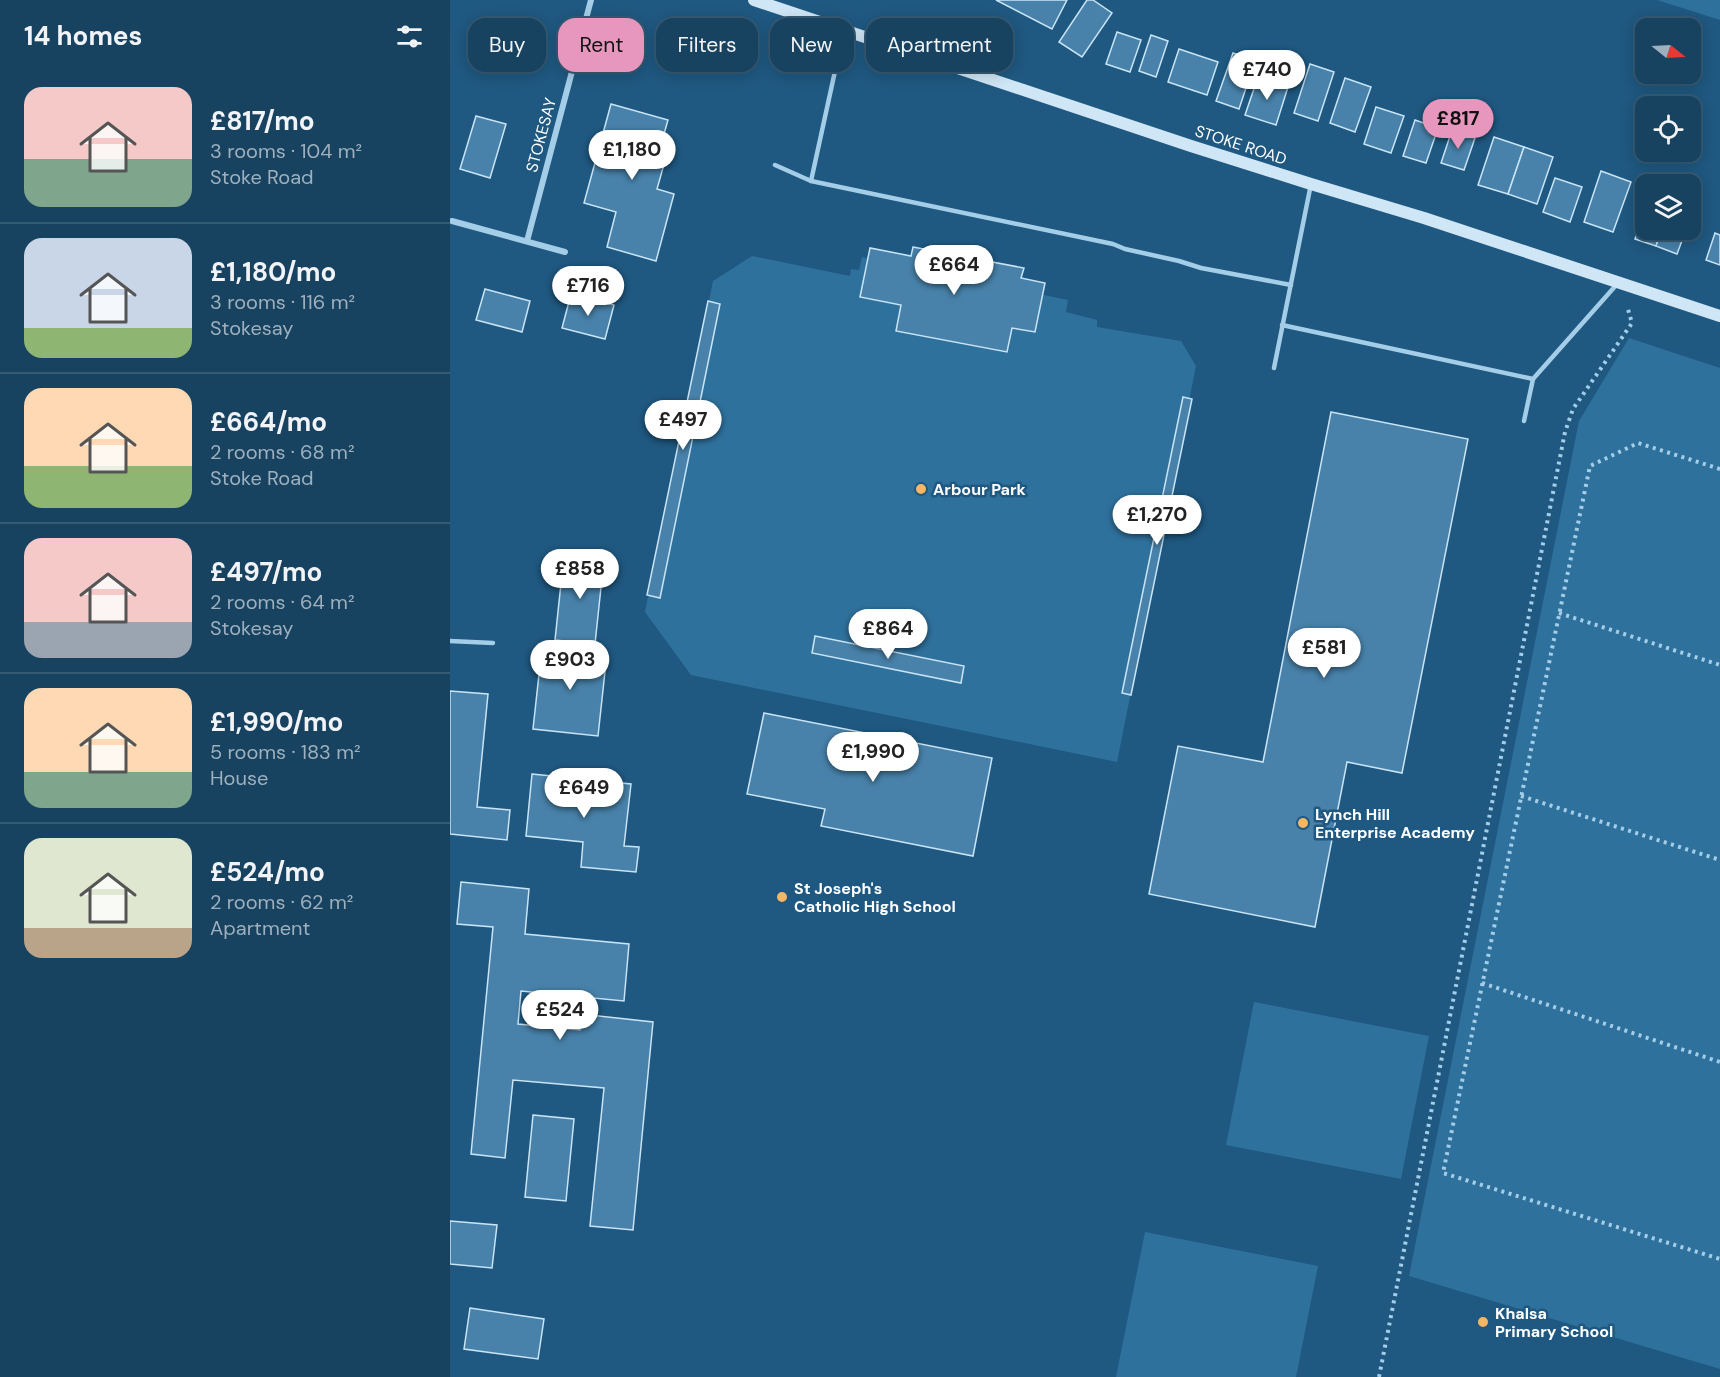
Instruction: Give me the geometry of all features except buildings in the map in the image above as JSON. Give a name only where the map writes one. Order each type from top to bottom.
[{"type":"main road","name":"STOKE ROAD","points":[[754,0],[808,18]]},
{"type":"main road","name":"STOKE ROAD","points":[[854,33],[1720,316]]},
{"type":"street","name":"STOKESAY","points":[[527,241],[591,0]]},
{"type":"street","points":[[452,221],[565,252]]},
{"type":"lane","points":[[811,181],[835,72]]},
{"type":"lane","points":[[775,165],[811,181],[1113,244],[1201,268],[1291,285]]},
{"type":"lane","points":[[1274,368],[1311,184]]},
{"type":"lane","points":[[1524,421],[1533,379],[1620,282]]},
{"type":"lane","points":[[1282,325],[1533,379]]},
{"type":"lane","points":[[450,641],[494,643]]},
{"type":"path","points":[[1379,1377],[1565,432],[1573,410],[1632,323],[1620,282]]},
{"type":"path","points":[[1720,469],[1638,443],[1590,466],[1443,1173],[1720,1259]]},
{"type":"path","points":[[1559,613],[1720,664]]},
{"type":"path","points":[[1521,796],[1720,860]]},
{"type":"path","points":[[1482,983],[1720,1062]]},
{"type":"shaded area","points":[[1657,0],[1720,0],[1720,20]]},
{"type":"shaded area","name":"Arbour Park","points":[[752,256],[850,276],[851,269],[859,270],[862,257],[1068,300],[1066,312],[1097,320],[1097,327],[1181,341],[1196,366],[1117,762],[691,675],[645,612],[713,281]]},
{"type":"shaded area","points":[[1629,338],[1720,368],[1720,1369],[1409,1276],[1579,421]]},
{"type":"shaded area","points":[[1254,1002],[1429,1036],[1401,1179],[1226,1145]]},
{"type":"shaded area","points":[[1145,1232],[1318,1266],[1296,1377],[1116,1377]]},
{"type":"place","name":"Arbour Park","points":[[921,489]]},
{"type":"place","name":"Lynch Hill Enterprise Academy","points":[[1303,823]]},
{"type":"place","name":"St Joseph's Catholic High School","points":[[782,897]]},
{"type":"place","name":"Khalsa Primary School","points":[[1483,1322]]}]
